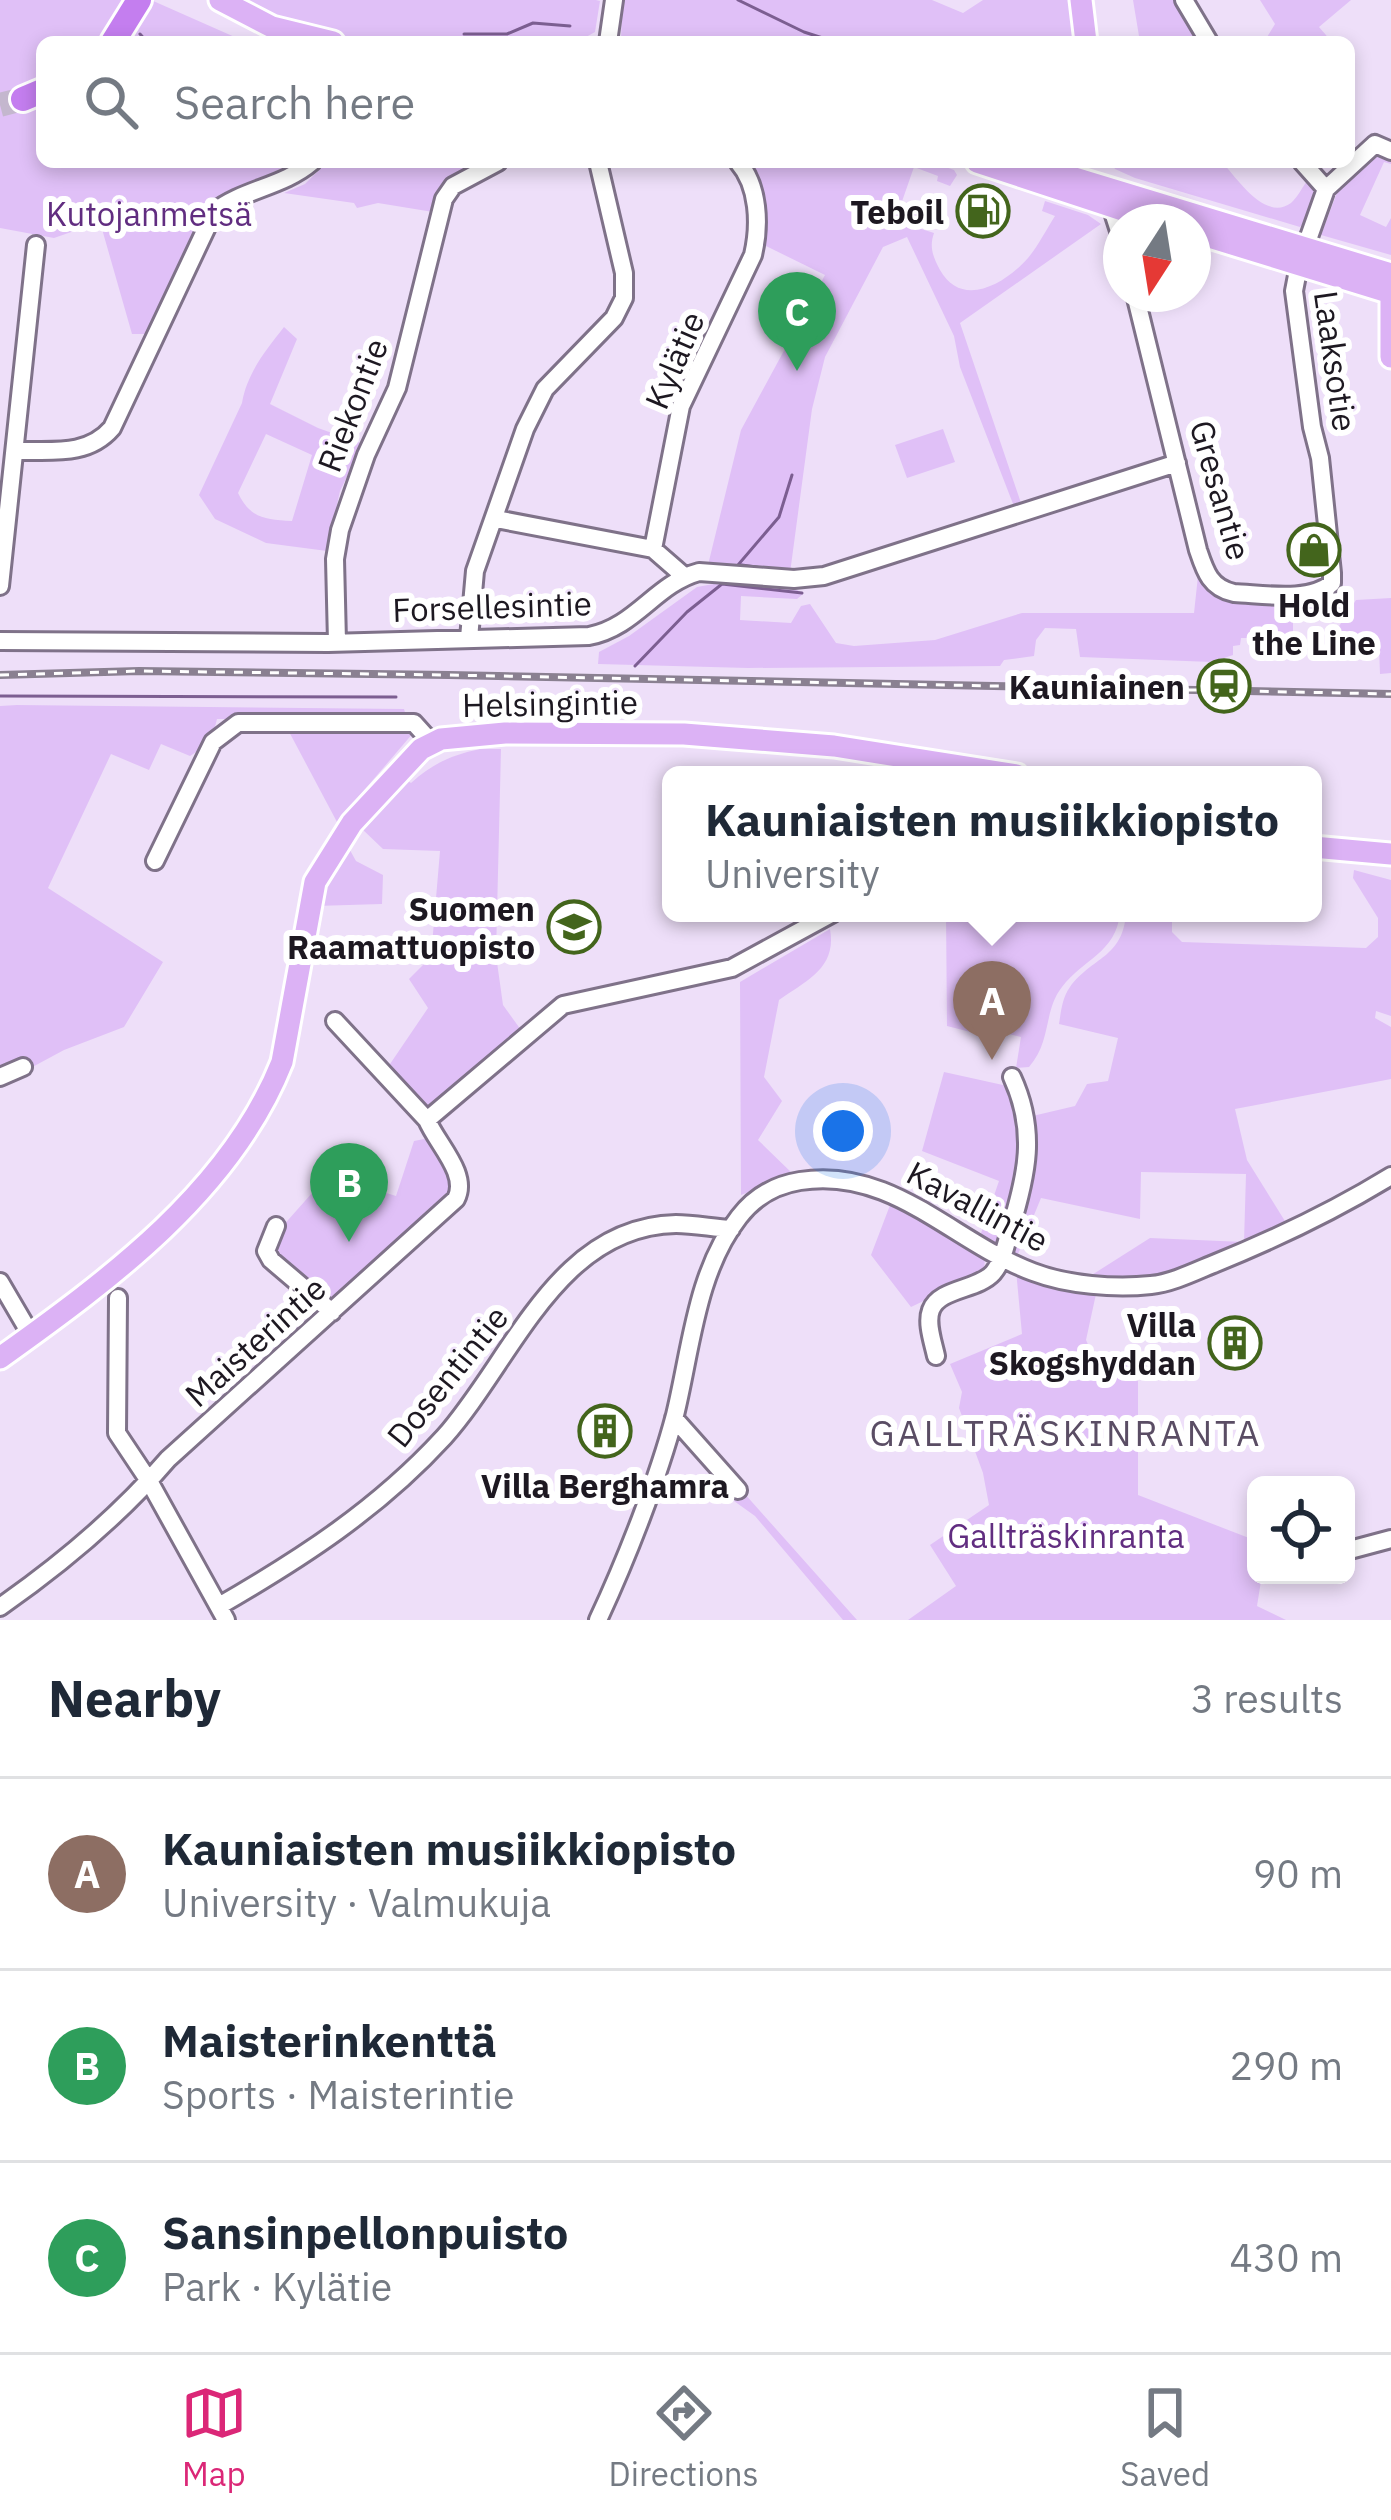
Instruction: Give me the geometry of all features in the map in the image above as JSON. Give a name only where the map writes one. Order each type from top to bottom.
[{"type":"highway","points":[[117,36],[139,0]]},
{"type":"main road","points":[[1081,0],[1085,36]]},
{"type":"main road","points":[[219,2],[272,27],[309,36]]},
{"type":"main road","points":[[999,168],[1302,256],[1391,293],[1391,358]]},
{"type":"main road","points":[[1037,168],[1122,204]]},
{"type":"main road","points":[[1101,168],[1107,197]]},
{"type":"main road","points":[[1211,236],[1391,274]]},
{"type":"main road","name":"Helsingintie","points":[[0,1358],[143,1247],[241,1139],[271,1090],[286,1049],[315,882],[352,824],[431,743],[454,736],[505,734],[684,734],[834,746],[958,766]]},
{"type":"main road","points":[[1347,849],[1368,840],[1391,838]]},
{"type":"main road","points":[[1322,848],[1391,854]]},
{"type":"street","points":[[609,36],[614,0]]},
{"type":"street","points":[[1184,0],[1205,36]]},
{"type":"street","points":[[1355,162],[1375,144],[1391,151]]},
{"type":"street","points":[[15,451],[82,450],[104,438],[214,212],[228,201],[293,177],[304,168]]},
{"type":"street","name":"Riekontie","points":[[337,642],[335,559],[340,530],[366,454],[397,388],[447,192],[488,168]]},
{"type":"street","points":[[469,638],[475,571],[525,429],[545,389],[614,318],[624,298],[624,273],[599,168]]},
{"type":"street","name":"Kylätie","points":[[653,549],[681,406],[753,256],[758,236],[751,179],[743,168]]},
{"type":"street","points":[[1307,168],[1326,189],[1349,168]]},
{"type":"street","name":"Laaksotie","points":[[1326,189],[1302,256],[1294,300],[1320,458],[1332,583]]},
{"type":"street","points":[[1107,197],[1109,204]]},
{"type":"street","points":[[0,586],[36,244]]},
{"type":"street","name":"Gresantie","points":[[1139,312],[1198,550],[1210,580],[1234,593],[1319,593],[1332,583]]},
{"type":"street","points":[[496,519],[653,549],[684,576],[698,572],[794,579],[824,576],[1177,463]]},
{"type":"street","name":"Forsellesintie","points":[[0,641],[337,642],[608,632],[684,576]]},
{"type":"street","points":[[155,861],[213,742],[238,723],[414,722],[431,743]]},
{"type":"street","points":[[334,1021],[428,1120],[563,1005],[732,968],[816,922]]},
{"type":"street","points":[[0,1076],[23,1067]]},
{"type":"street","points":[[935,1356],[931,1307],[992,1275],[1023,1187],[1030,1143],[1022,1098],[1012,1077]]},
{"type":"street","name":"Maisterintie","points":[[0,1607],[48,1573],[461,1190],[459,1175],[428,1120]]},
{"type":"street","name":"Kavallintie","points":[[598,1620],[620,1574],[674,1418],[694,1321],[731,1229],[751,1204],[777,1186],[842,1180],[891,1193],[1034,1272],[1126,1286],[1166,1282],[1275,1238],[1391,1176]]},
{"type":"street","points":[[276,1226],[266,1251],[271,1260],[332,1312]]},
{"type":"street","name":"Dosentintie","points":[[222,1613],[348,1527],[395,1486],[460,1417],[559,1280],[581,1258],[603,1244],[655,1227],[731,1229]]},
{"type":"street","points":[[0,1282],[32,1336]]},
{"type":"street","points":[[118,1298],[116,1424],[121,1442],[149,1480],[222,1613]]},
{"type":"street","points":[[674,1418],[738,1490]]},
{"type":"street","points":[[1355,1549],[1391,1539]]},
{"type":"green space","name":"Kutojanmetsä","points":[[0,0],[130,0],[107,36],[36,36],[36,168],[283,168],[211,200],[149,334],[132,334],[100,222],[54,238],[0,228]]},
{"type":"green space","points":[[151,0],[232,36],[127,36]]},
{"type":"green space","points":[[232,0],[600,1],[595,32],[588,36],[346,36],[275,19]]},
{"type":"green space","points":[[622,0],[932,0],[963,13],[983,0],[1075,0],[1080,36],[621,36]]},
{"type":"green space","points":[[1133,0],[1176,0],[1196,36],[1139,36]]},
{"type":"green space","points":[[1260,0],[1351,0],[1319,27],[1327,36],[1268,36],[1275,24]]},
{"type":"green space","points":[[1377,151],[1391,155],[1391,164],[1384,162],[1360,215],[1386,227],[1391,218],[1391,255],[1321,235],[1338,190]]},
{"type":"green space","points":[[321,168],[483,168],[439,190],[433,212],[378,203],[357,208],[354,203],[284,193],[305,184]]},
{"type":"green space","points":[[748,168],[914,168],[899,210],[909,214],[906,224],[934,233],[934,256],[949,282],[971,290],[996,284],[1028,258],[1055,216],[1042,211],[1045,201],[1101,224],[960,323],[1022,506],[1015,509],[960,367],[954,336],[907,237],[883,247],[825,357],[812,409],[790,573],[708,565],[741,430],[825,275],[766,246],[755,180]]},
{"type":"green space","points":[[917,168],[948,168],[957,175],[950,186],[937,181],[938,176]]},
{"type":"green space","points":[[1227,168],[1252,196],[1271,207],[1291,203],[1308,180],[1315,192],[1300,227],[1115,169]]},
{"type":"green space","points":[[284,327],[297,339],[270,404],[363,444],[340,491],[327,551],[266,543],[215,519],[199,495],[253,372]],"holes":[[[266,434],[312,455],[292,521],[259,516],[238,493]]]},
{"type":"green space","points":[[943,429],[955,462],[907,478],[895,445]]},
{"type":"green space","points":[[1198,576],[1217,596],[1293,604],[1293,638],[1241,638],[1240,645],[1233,646],[1233,655],[1212,662],[1080,657],[1076,629],[1045,628],[1036,640],[1034,656],[1004,660],[1000,666],[598,664],[599,652],[697,587],[719,583],[796,589],[803,594],[797,599],[741,596],[740,620],[791,623],[801,606],[810,604],[836,643],[854,646],[935,640],[1022,613],[1194,613]]},
{"type":"green space","points":[[1391,598],[1391,673],[1380,674],[1379,646],[1373,637],[1332,637],[1356,600]]},
{"type":"green space","points":[[0,706],[404,709],[407,719],[217,719],[211,736],[195,753],[190,756],[161,744],[149,770],[111,754],[48,888],[163,962],[124,1027],[25,1071],[0,1069]]},
{"type":"green space","points":[[286,726],[409,727],[414,732],[337,822]]},
{"type":"green space","points":[[480,749],[501,749],[496,955],[503,1005],[521,1030],[437,1106],[422,1104],[388,1067],[428,1008],[409,979],[431,957],[440,851],[383,849],[361,828],[405,779],[411,783],[443,761]]},
{"type":"green space","points":[[346,843],[356,861],[383,875],[382,904],[315,906]]},
{"type":"green space","points":[[1354,870],[1391,880],[1391,1016],[1376,1011],[1375,1018],[1391,1027],[1391,1079],[1235,1109],[1247,1160],[1288,1226],[1160,1280],[1087,1278],[1150,1238],[1244,1242],[1246,1174],[1141,1172],[1140,1219],[1041,1198],[1016,1259],[979,1239],[999,1181],[922,1151],[944,1072],[1012,1087],[1024,1118],[1075,1106],[1087,1084],[1108,1081],[1118,1038],[1059,1024],[1062,1005],[1070,987],[1113,948],[1125,922],[1172,922],[1172,932],[1182,942],[1366,948],[1378,937],[1378,918],[1353,878]]},
{"type":"green space","points":[[946,922],[1118,922],[1105,947],[1056,996],[1041,1047],[1029,1067],[1016,1068],[1021,1037],[987,1029],[982,1035],[947,1026]]},
{"type":"green space","points":[[830,929],[829,954],[818,972],[779,1000],[764,1077],[782,1101],[758,1140],[794,1175],[741,1195],[740,982]]},
{"type":"green space","points":[[429,1138],[451,1180],[452,1197],[335,1303],[272,1249],[273,1237],[328,1175],[396,1196],[414,1141]]},
{"type":"green space","points":[[892,1200],[985,1257],[984,1272],[911,1307],[871,1255]]},
{"type":"green space","name":"Gallträskinranta","points":[[1016,1270],[1049,1287],[1096,1294],[1086,1340],[1093,1356],[1138,1364],[1138,1495],[1247,1537],[1247,1584],[1261,1584],[1257,1606],[1286,1620],[908,1620],[956,1586],[930,1545],[989,1505],[983,1473],[959,1408],[962,1392],[950,1364],[1022,1334]]},
{"type":"green space","points":[[744,1493],[857,1620],[843,1620],[755,1516],[734,1501]]},
{"type":"waterway","points":[[738,0],[816,36]]},
{"type":"waterway","points":[[464,34],[507,34],[533,23],[570,26]]},
{"type":"waterway","points":[[738,565],[779,517],[792,475]]},
{"type":"waterway","points":[[742,565],[770,569]]},
{"type":"waterway","points":[[635,666],[687,612],[722,584],[802,593]]},
{"type":"waterway","points":[[0,696],[396,697]]},
{"type":"tunnel","points":[[0,105],[23,99]]},
{"type":"railway","points":[[0,675],[139,671],[449,675],[1391,694]]},
{"type":"place","name":"Teboil","points":[[983,211]]},
{"type":"place","name":"Sansinpellonpuisto","points":[[797,371]]},
{"type":"place","name":"Hold the Line","points":[[1314,550]]},
{"type":"place","name":"Kauniainen","points":[[1224,686]]},
{"type":"place","name":"Suomen Raamattuopisto","points":[[574,927]]},
{"type":"place","name":"Kauniaisten musiikkiopisto","points":[[992,1060]]},
{"type":"place","name":"Maisterinkenttä","points":[[349,1242]]},
{"type":"place","name":"Villa Skogshyddan","points":[[1235,1343]]},
{"type":"place","name":"Villa Berghamra","points":[[605,1431]]},
{"type":"district","name":"GALLTRÄSKINRANTA","points":[[1066,1432]]}]
